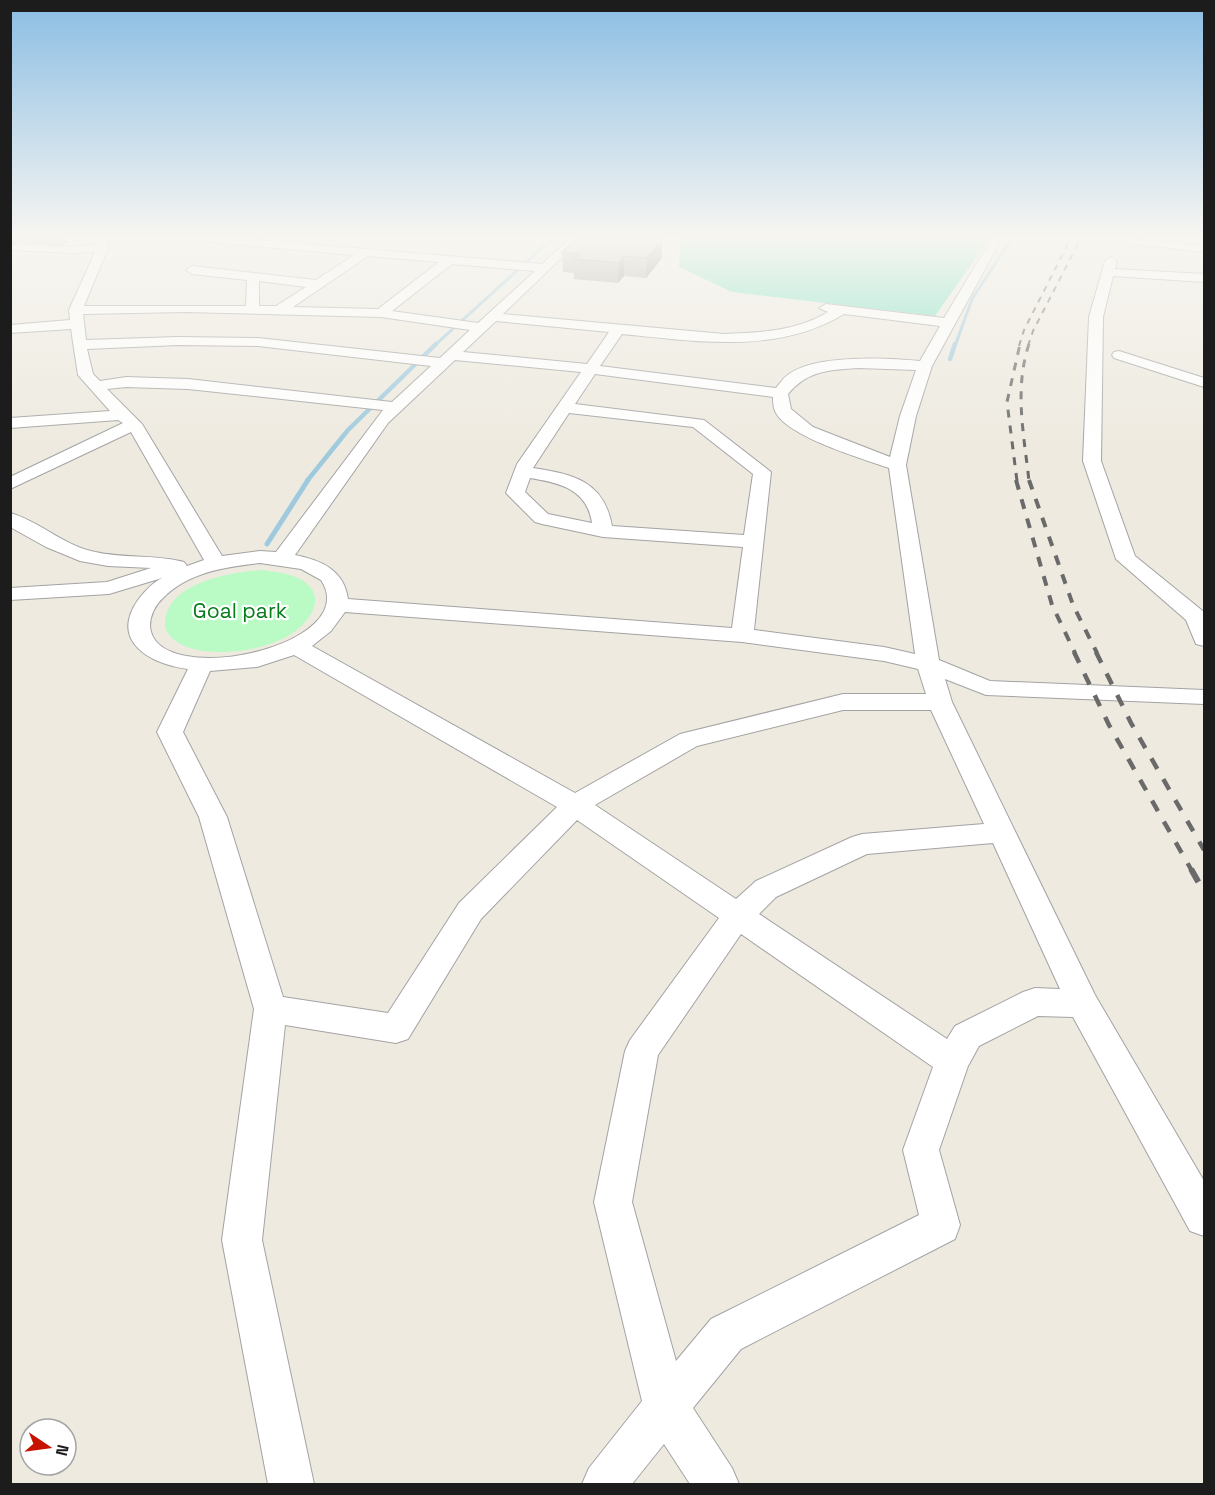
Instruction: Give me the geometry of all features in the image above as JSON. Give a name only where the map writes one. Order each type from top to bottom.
[{"type":"street","points":[[79,308],[76,317],[79,345],[87,375],[128,420],[171,484],[216,563]]},
{"type":"street","points":[[10,329],[76,317],[149,308]]},
{"type":"street","points":[[231,308],[381,314],[734,339],[791,330],[821,321],[841,310]]},
{"type":"street","points":[[279,311],[284,308]]},
{"type":"street","points":[[381,314],[389,308]]},
{"type":"street","points":[[282,558],[381,420],[502,308]]},
{"type":"street","points":[[824,308],[948,322]]},
{"type":"street","points":[[956,308],[925,366],[908,416],[897,465],[928,664],[940,702],[1083,1004],[1204,1217]]},
{"type":"street","points":[[1099,308],[1096,317],[1092,461],[1126,559],[1200,617],[1204,639]]},
{"type":"street","points":[[618,329],[523,472],[515,493],[542,518],[603,531],[755,542]]},
{"type":"street","points":[[79,345],[178,341],[258,342],[591,369],[780,393]]},
{"type":"street","points":[[1119,355],[1204,383]]},
{"type":"street","points":[[780,393],[796,376],[827,367],[893,363],[925,366]]},
{"type":"street","points":[[96,386],[126,382],[188,384],[395,407]]},
{"type":"street","points":[[780,393],[783,411],[807,431],[897,465]]},
{"type":"street","points":[[564,408],[698,423],[762,472],[742,635]]},
{"type":"street","points":[[10,423],[128,420]]},
{"type":"street","points":[[10,483],[128,420]]},
{"type":"street","points":[[523,472],[558,477],[582,486],[593,497],[599,508],[603,531]]},
{"type":"street","points":[[10,519],[69,550],[98,559],[152,561],[177,572]]},
{"type":"street","points":[[10,594],[109,588],[177,572],[216,563],[249,558],[282,558],[308,563],[327,574],[337,588],[338,605],[330,620],[315,634],[295,646],[267,657],[235,664],[180,662],[160,654],[146,644],[139,631],[139,617],[146,603],[177,572]]},
{"type":"street","points":[[338,605],[742,635],[884,654],[928,664],[986,688],[1204,697]]},
{"type":"street","points":[[295,646],[575,805],[952,1061]]},
{"type":"street","points":[[202,664],[170,732],[213,817],[270,1009],[242,1240],[291,1485]]},
{"type":"street","points":[[270,1009],[396,1029],[470,910],[575,805],[689,740],[843,702],[940,702]]},
{"type":"street","points":[[716,1485],[666,1407],[614,1202],[642,1051],[738,915],[766,889],[862,844],[1003,832]]},
{"type":"street","points":[[605,1485],[726,1334],[941,1225],[921,1150],[952,1061],[967,1036],[1035,1002],[1083,1004]]},
{"type":"green space","points":[[865,308],[941,308],[935,316]]},
{"type":"green space","name":"Goal park","points":[[263,570],[298,578],[313,592],[314,608],[310,616],[288,636],[258,648],[215,652],[184,646],[175,641],[166,631],[167,612],[173,601],[183,592],[195,585],[223,576]]},
{"type":"waterway","points":[[434,346],[476,308]]},
{"type":"waterway","points":[[955,346],[969,308]]},
{"type":"waterway","points":[[307,481],[348,430],[436,344]]},
{"type":"waterway","points":[[950,359],[955,344]]},
{"type":"waterway","points":[[267,544],[308,480]]},
{"type":"railway","points":[[1019,346],[1035,308]]},
{"type":"railway","points":[[1028,346],[1045,308]]},
{"type":"railway","points":[[1017,481],[1007,402],[1020,344]]},
{"type":"railway","points":[[1029,344],[1024,361],[1021,395],[1029,481]]},
{"type":"railway","points":[[1016,480],[1052,605],[1075,653]]},
{"type":"railway","points":[[1029,480],[1073,605],[1097,653]]},
{"type":"railway","points":[[1074,652],[1109,725],[1192,871]]},
{"type":"railway","points":[[1096,652],[1131,723],[1204,850]]},
{"type":"railway","points":[[1191,869],[1204,892]]}]
